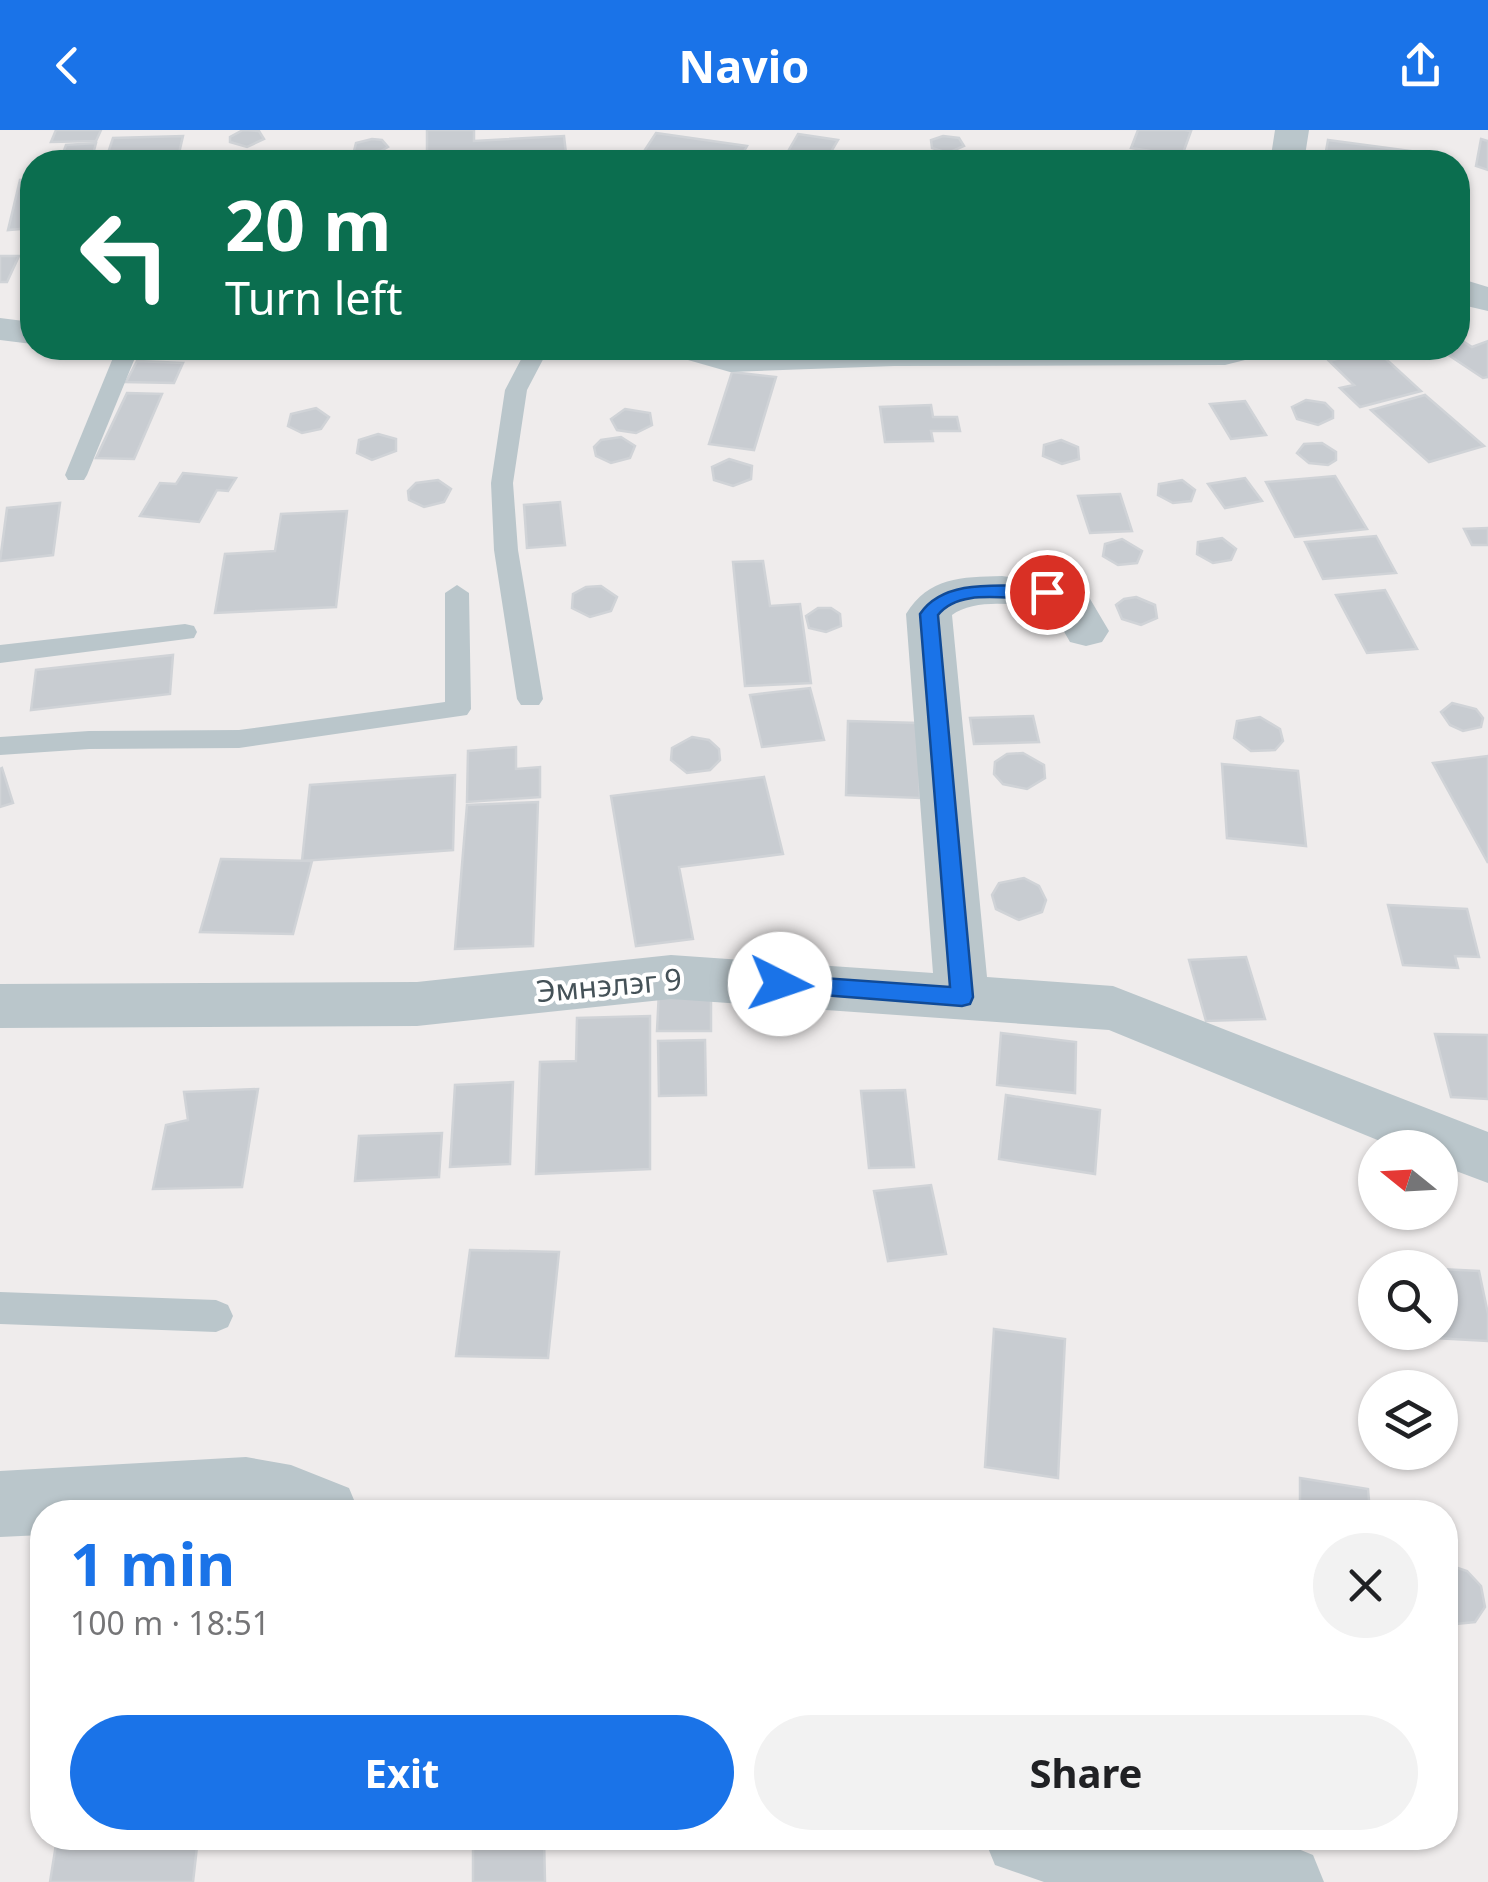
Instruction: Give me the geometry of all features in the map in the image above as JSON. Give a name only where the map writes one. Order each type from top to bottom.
[{"type":"street","points":[[962,997],[929,614],[939,601],[967,593],[1047,592],[1067,597],[1086,631]]},
{"type":"street","name":"Эмнэлэг 9","points":[[0,1006],[417,1004],[671,977],[1112,1008],[1488,1158]]},
{"type":"street","points":[[70,1500],[246,1490],[296,1500]]},
{"type":"street","points":[[0,1504],[30,1502]]},
{"type":"street","points":[[1066,1850],[1092,1857],[1286,1882]]},
{"type":"lane","points":[[76,474],[123,360]]},
{"type":"lane","points":[[530,699],[506,550],[502,482],[516,390],[532,360]]},
{"type":"lane","points":[[0,746],[89,740],[239,738],[458,709],[456,593]]},
{"type":"lane","points":[[0,654],[185,632]]},
{"type":"lane","points":[[0,1308],[216,1316]]},
{"type":"building","points":[[56,130],[101,130],[96,141],[51,142]]},
{"type":"building","points":[[243,130],[259,131],[264,139],[247,147],[230,142],[230,137]]},
{"type":"building","points":[[427,130],[474,130],[474,141],[564,136],[566,150],[427,150]]},
{"type":"building","points":[[1138,130],[1191,131],[1184,150],[1131,148]]},
{"type":"building","points":[[656,133],[747,146],[745,150],[645,150]]},
{"type":"building","points":[[798,134],[838,140],[832,150],[789,150]]},
{"type":"building","points":[[183,136],[180,150],[109,150],[113,138]]},
{"type":"building","points":[[943,136],[959,138],[964,146],[938,150],[932,148],[931,140]]},
{"type":"building","points":[[1481,139],[1488,141],[1488,170],[1476,166]]},
{"type":"building","points":[[382,140],[388,147],[354,150],[356,143]]},
{"type":"building","points":[[1328,140],[1403,150],[1326,150]]},
{"type":"building","points":[[96,143],[94,150],[64,150],[66,145]]},
{"type":"building","points":[[20,180],[20,229],[8,230]]},
{"type":"building","points":[[0,256],[19,256],[7,282],[0,282]]},
{"type":"building","points":[[1488,341],[1488,377],[1483,378],[1456,360],[1470,360],[1470,346]]},
{"type":"building","points":[[1387,360],[1421,391],[1360,407],[1340,388],[1354,385],[1329,361]]},
{"type":"building","points":[[137,361],[183,363],[174,383],[126,382]]},
{"type":"building","points":[[732,372],[776,377],[754,450],[709,444]]},
{"type":"building","points":[[127,393],[162,394],[134,459],[96,458]]},
{"type":"building","points":[[1425,395],[1484,446],[1429,462],[1371,410]]},
{"type":"building","points":[[1306,400],[1325,403],[1333,411],[1333,418],[1318,425],[1297,419],[1292,407]]},
{"type":"building","points":[[1245,401],[1266,435],[1231,439],[1210,404]]},
{"type":"building","points":[[931,405],[933,417],[957,417],[960,431],[931,431],[933,441],[885,442],[880,407]]},
{"type":"building","points":[[316,408],[329,417],[321,429],[302,433],[288,426],[291,414]]},
{"type":"building","points":[[625,409],[650,413],[652,425],[636,433],[617,430],[611,419]]},
{"type":"building","points":[[378,434],[396,439],[396,451],[372,460],[357,453],[359,440]]},
{"type":"building","points":[[621,437],[635,446],[630,458],[611,463],[596,456],[594,447],[601,440]]},
{"type":"building","points":[[1061,440],[1078,447],[1079,459],[1062,464],[1043,456],[1044,445]]},
{"type":"building","points":[[1322,443],[1336,452],[1336,460],[1328,465],[1309,463],[1297,453],[1304,444]]},
{"type":"building","points":[[729,459],[752,466],[751,479],[733,486],[714,480],[712,467]]},
{"type":"building","points":[[183,473],[236,478],[228,491],[217,490],[199,522],[140,516],[160,483],[176,484]]},
{"type":"building","points":[[1335,476],[1367,529],[1295,537],[1266,482]]},
{"type":"building","points":[[1245,478],[1262,501],[1225,508],[1208,484]]},
{"type":"building","points":[[438,480],[451,489],[444,502],[424,507],[409,500],[408,491],[416,483]]},
{"type":"building","points":[[1182,480],[1195,490],[1191,501],[1173,503],[1158,495],[1159,484]]},
{"type":"building","points":[[1120,494],[1132,531],[1090,533],[1078,496]]},
{"type":"building","points":[[560,502],[565,545],[527,548],[524,505]]},
{"type":"building","points":[[60,503],[53,555],[0,561],[7,508]]},
{"type":"building","points":[[347,511],[336,607],[215,613],[225,554],[275,551],[281,514]]},
{"type":"building","points":[[1488,528],[1488,545],[1472,545],[1464,529]]},
{"type":"building","points":[[1376,536],[1396,573],[1323,579],[1305,542]]},
{"type":"building","points":[[1222,538],[1236,549],[1231,560],[1213,563],[1197,554],[1198,542]]},
{"type":"building","points":[[1122,539],[1142,551],[1137,563],[1118,565],[1103,556],[1105,544]]},
{"type":"building","points":[[763,561],[770,606],[800,604],[811,683],[745,686],[733,562]]},
{"type":"building","points":[[601,586],[617,597],[611,611],[590,617],[572,608],[573,594],[586,587]]},
{"type":"building","points":[[1385,590],[1417,649],[1367,653],[1336,595]]},
{"type":"building","points":[[1136,597],[1155,605],[1157,618],[1141,625],[1122,619],[1116,605]]},
{"type":"building","points":[[818,608],[831,608],[840,614],[841,626],[826,632],[809,628],[806,616]]},
{"type":"building","points":[[173,655],[170,694],[31,710],[36,670]]},
{"type":"building","points":[[810,688],[824,740],[762,747],[750,695]]},
{"type":"building","points":[[1452,703],[1476,709],[1483,718],[1481,727],[1463,731],[1450,725],[1441,712]]},
{"type":"building","points":[[1033,716],[1039,742],[974,744],[970,718]]},
{"type":"building","points":[[1260,717],[1280,729],[1283,741],[1275,750],[1251,751],[1234,738],[1237,721]]},
{"type":"building","points":[[848,721],[918,723],[920,798],[846,795]]},
{"type":"building","points":[[692,737],[709,740],[719,749],[720,760],[710,770],[687,773],[671,760],[672,748]]},
{"type":"building","points":[[516,747],[516,769],[540,767],[540,797],[467,802],[468,751]]},
{"type":"building","points":[[1023,753],[1044,765],[1045,778],[1027,789],[1003,784],[994,774],[995,762],[1007,754]]},
{"type":"building","points":[[1488,756],[1488,863],[1433,763]]},
{"type":"building","points":[[1222,764],[1298,771],[1306,846],[1227,838]]},
{"type":"building","points":[[0,769],[13,803],[0,807]]},
{"type":"building","points":[[455,775],[453,850],[302,861],[310,785]]},
{"type":"building","points":[[764,777],[783,854],[679,867],[693,939],[636,946],[611,796]]},
{"type":"building","points":[[538,802],[533,946],[455,949],[467,805]]},
{"type":"building","points":[[221,859],[312,861],[293,934],[200,932]]},
{"type":"building","points":[[1024,878],[1039,886],[1046,900],[1042,912],[1019,920],[996,909],[992,895],[999,883]]},
{"type":"building","points":[[1388,905],[1467,909],[1479,957],[1455,956],[1458,968],[1403,965]]},
{"type":"building","points":[[1246,957],[1265,1019],[1206,1021],[1189,960]]},
{"type":"building","points":[[659,991],[711,991],[711,1031],[657,1031]]},
{"type":"building","points":[[650,1016],[650,1169],[536,1174],[540,1062],[576,1061],[577,1018]]},
{"type":"building","points":[[1001,1033],[1076,1042],[1075,1093],[997,1085]]},
{"type":"building","points":[[1435,1034],[1488,1035],[1488,1099],[1451,1097]]},
{"type":"building","points":[[705,1040],[706,1095],[659,1096],[658,1041]]},
{"type":"building","points":[[513,1082],[510,1164],[450,1167],[455,1085]]},
{"type":"building","points":[[258,1089],[242,1187],[153,1189],[166,1125],[188,1120],[184,1092]]},
{"type":"building","points":[[905,1090],[914,1167],[869,1168],[861,1091]]},
{"type":"building","points":[[1006,1095],[1100,1110],[1095,1174],[999,1159]]},
{"type":"building","points":[[442,1133],[439,1177],[355,1181],[359,1136]]},
{"type":"building","points":[[931,1185],[946,1254],[888,1261],[874,1191]]},
{"type":"building","points":[[470,1250],[559,1252],[548,1358],[456,1356]]},
{"type":"building","points":[[1458,1270],[1479,1271],[1488,1314],[1488,1341],[1458,1339]]},
{"type":"building","points":[[994,1329],[1065,1339],[1058,1478],[985,1467]]},
{"type":"building","points":[[1300,1478],[1368,1489],[1369,1500],[1300,1500]]},
{"type":"building","points":[[1458,1568],[1467,1571],[1481,1586],[1485,1607],[1475,1622],[1458,1624]]},
{"type":"building","points":[[55,1850],[197,1850],[193,1882],[50,1882]]},
{"type":"building","points":[[473,1850],[544,1850],[545,1882],[473,1882]]},
{"type":"route","points":[[780,984],[962,997],[929,614],[939,601],[967,593],[1047,592]]}]
